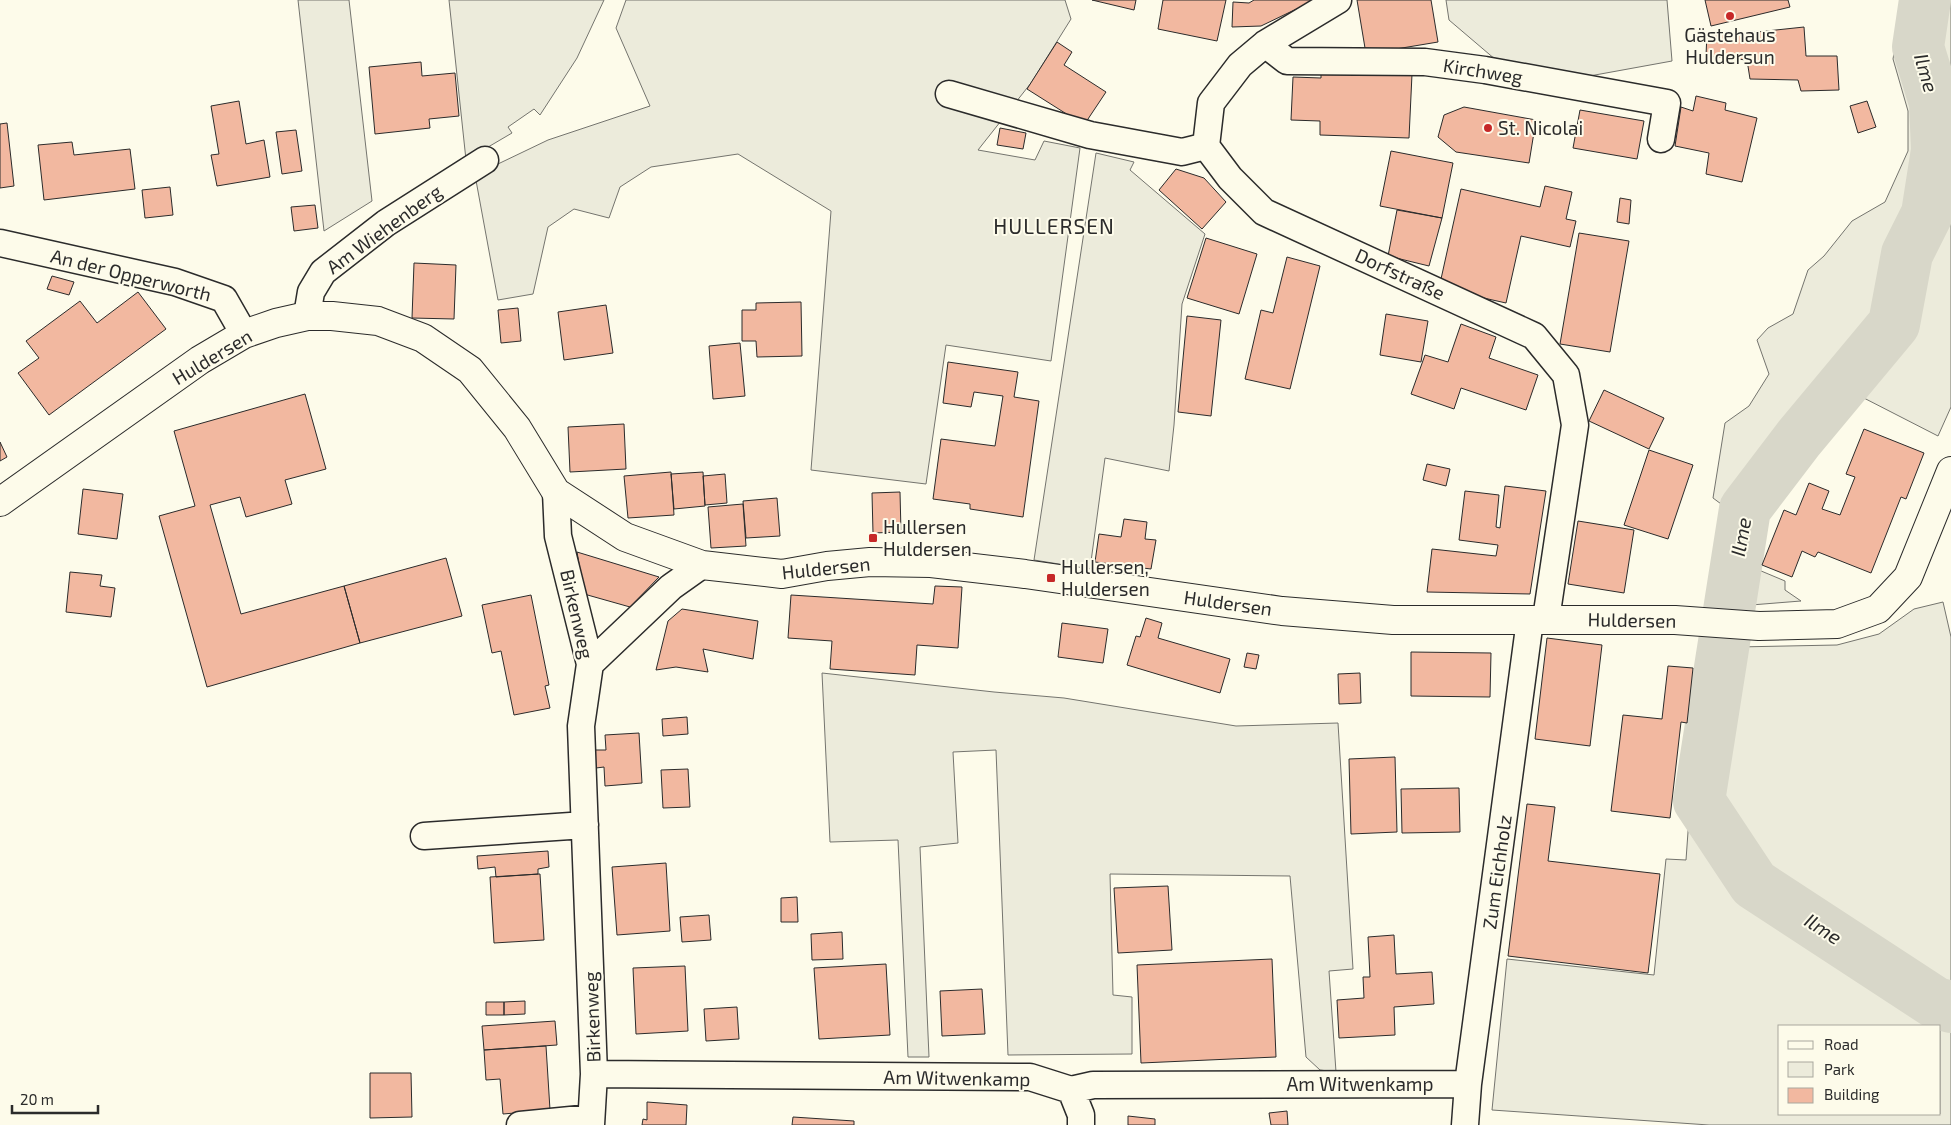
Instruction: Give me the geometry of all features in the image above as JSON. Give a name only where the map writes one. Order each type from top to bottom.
[{"type":"street","points":[[949,94],[1090,136],[1182,152],[1206,146],[1211,103],[1240,65],[1265,44],[1338,0]]},
{"type":"street","name":"Kirchweg","points":[[1265,44],[1287,62],[1425,62],[1485,70],[1668,103],[1660,139]]},
{"type":"street","name":"Dorfstraße","points":[[1206,146],[1230,178],[1264,212],[1534,336],[1566,375],[1575,425],[1538,620]]},
{"type":"street","name":"Am Wiehenberg","points":[[307,316],[310,292],[323,272],[386,223],[485,160]]},
{"type":"street","name":"An der Opperworth","points":[[0,243],[174,282],[224,299],[244,334]]},
{"type":"street","name":"Huldersen","points":[[0,502],[200,360],[244,334],[276,323],[307,316],[332,316],[378,321],[423,338],[470,370],[517,428],[556,492],[625,537],[702,565],[782,574],[827,566],[870,562],[932,564],[1025,574],[1282,611],[1393,620],[1675,620],[1759,626],[1837,624],[1878,609],[1908,577],[1951,471]]},
{"type":"street","name":"Birkenweg","points":[[520,1125],[591,1122],[594,1074],[581,726],[590,664],[558,536],[556,492]]},
{"type":"street","points":[[590,664],[672,587],[702,565]]},
{"type":"street","name":"Zum Eichholz","points":[[1465,1125],[1468,1084],[1538,620]]},
{"type":"street","points":[[424,836],[585,825]]},
{"type":"street","name":"Am Witwenkamp","points":[[594,1074],[1030,1077],[1071,1090],[1093,1085],[1468,1084]]},
{"type":"street","points":[[1071,1090],[1081,1115],[1080,1125]]},
{"type":"green space","points":[[298,0],[349,0],[372,201],[324,231]]},
{"type":"green space","points":[[449,0],[604,0],[577,58],[540,115],[534,109],[508,127],[512,133],[466,160]]},
{"type":"green space","points":[[626,0],[1065,0],[1071,19],[1031,83],[978,150],[1035,160],[1044,141],[1080,148],[1051,361],[946,345],[926,484],[811,470],[831,211],[738,154],[651,167],[620,187],[609,218],[574,209],[548,227],[533,294],[498,300],[475,175],[548,140],[650,106],[616,28]]},
{"type":"green space","points":[[1446,0],[1667,0],[1672,61],[1573,79],[1496,60],[1449,20]]},
{"type":"green space","points":[[1903,0],[1951,0],[1951,407],[1938,436],[1858,395],[1833,419],[1766,514],[1752,548],[1754,568],[1785,581],[1785,590],[1801,601],[1751,605],[1710,603],[1718,560],[1736,515],[1713,498],[1725,423],[1749,406],[1769,374],[1757,340],[1768,328],[1793,314],[1808,270],[1824,256],[1852,221],[1885,202],[1908,151],[1908,111],[1893,59]]},
{"type":"green space","points":[[1096,153],[1134,162],[1130,170],[1205,234],[1182,304],[1169,471],[1105,458],[1090,569],[1034,560]]},
{"type":"green space","points":[[1943,602],[1951,637],[1951,1125],[1709,1125],[1492,1110],[1507,959],[1654,975],[1666,859],[1686,860],[1695,734],[1709,644],[1737,647],[1837,645],[1879,634],[1914,609]]},
{"type":"green space","points":[[822,673],[1064,698],[1236,726],[1338,723],[1353,969],[1329,971],[1336,1072],[1320,1070],[1306,1057],[1290,876],[1110,874],[1113,995],[1132,997],[1132,1054],[1008,1055],[996,750],[953,752],[958,843],[920,847],[929,1057],[908,1057],[898,840],[830,842]]},
{"type":"building","points":[[1092,0],[1136,0],[1134,10]]},
{"type":"building","points":[[1163,0],[1226,0],[1217,41],[1158,29]]},
{"type":"building","points":[[1254,0],[1310,0],[1311,2],[1261,26],[1232,27],[1233,2],[1249,3]]},
{"type":"building","points":[[1357,0],[1431,0],[1438,42],[1366,54]]},
{"type":"building","name":"Gästehaus Huldersun","points":[[1705,0],[1788,0],[1790,7],[1711,26]]},
{"type":"building","points":[[1804,27],[1806,56],[1837,56],[1839,90],[1801,91],[1798,80],[1750,79],[1747,60],[1706,56],[1707,32],[1748,33]]},
{"type":"building","points":[[1057,42],[1072,52],[1064,65],[1106,92],[1084,125],[1027,89]]},
{"type":"building","points":[[421,62],[422,76],[455,73],[459,116],[429,119],[430,128],[375,134],[369,67]]},
{"type":"building","points":[[1321,70],[1412,74],[1409,138],[1320,135],[1320,121],[1291,120],[1293,77],[1321,78]]},
{"type":"building","points":[[1696,96],[1726,103],[1725,110],[1757,118],[1742,182],[1706,174],[1709,153],[1675,146],[1681,107],[1693,111]]},
{"type":"building","points":[[239,101],[246,144],[264,140],[270,177],[217,186],[211,155],[219,154],[211,106]]},
{"type":"building","points":[[1867,101],[1876,127],[1858,133],[1850,106]]},
{"type":"building","name":"St. Nicolai","points":[[1464,107],[1536,120],[1529,163],[1456,152],[1438,137],[1444,115]]},
{"type":"building","points":[[1580,110],[1644,121],[1637,159],[1573,148]]},
{"type":"building","points":[[7,123],[14,186],[0,188],[0,124]]},
{"type":"building","points":[[1000,128],[1026,133],[1023,149],[997,145]]},
{"type":"building","points":[[296,130],[302,171],[282,174],[276,132]]},
{"type":"building","points":[[72,142],[74,155],[130,149],[135,189],[44,200],[38,145]]},
{"type":"building","points":[[1391,151],[1453,163],[1442,218],[1380,206]]},
{"type":"building","points":[[1176,169],[1204,178],[1226,202],[1202,229],[1159,190]]},
{"type":"building","points":[[1545,186],[1572,192],[1566,219],[1576,221],[1570,247],[1521,236],[1506,303],[1439,288],[1461,189],[1540,207]]},
{"type":"building","points":[[170,187],[173,215],[145,218],[142,190]]},
{"type":"building","points":[[1620,198],[1631,200],[1629,224],[1617,222]]},
{"type":"building","points":[[315,205],[318,228],[294,231],[291,207]]},
{"type":"building","points":[[1397,210],[1442,218],[1429,266],[1388,256]]},
{"type":"building","points":[[1579,233],[1629,241],[1610,352],[1560,344]]},
{"type":"building","points":[[1206,238],[1257,254],[1239,314],[1187,298]]},
{"type":"building","points":[[1287,257],[1320,266],[1290,389],[1245,379],[1261,310],[1273,313]]},
{"type":"building","points":[[414,263],[456,265],[454,319],[412,318]]},
{"type":"building","points":[[52,276],[74,282],[69,295],[47,289]]},
{"type":"building","points":[[138,292],[166,329],[49,415],[18,373],[39,358],[26,341],[80,301],[97,323]]},
{"type":"building","points":[[801,302],[802,356],[757,357],[756,341],[742,341],[742,310],[756,310],[756,303]]},
{"type":"building","points":[[606,305],[613,353],[564,360],[558,312]]},
{"type":"building","points":[[518,308],[521,341],[501,343],[498,310]]},
{"type":"building","points":[[1386,314],[1428,321],[1421,362],[1380,355]]},
{"type":"building","points":[[1187,316],[1221,320],[1211,416],[1178,412]]},
{"type":"building","points":[[1461,324],[1496,337],[1489,358],[1538,375],[1526,410],[1461,388],[1454,409],[1411,394],[1425,355],[1448,362]]},
{"type":"building","points":[[740,343],[745,396],[713,399],[709,346]]},
{"type":"building","points":[[948,362],[1018,372],[1014,397],[1039,401],[1023,517],[970,509],[970,504],[933,499],[941,439],[995,446],[1003,396],[974,392],[971,407],[943,403]]},
{"type":"building","points":[[1604,390],[1664,418],[1649,449],[1589,421]]},
{"type":"building","points":[[305,394],[326,469],[285,480],[292,504],[246,517],[240,497],[210,505],[241,614],[344,586],[360,643],[207,687],[159,516],[195,506],[174,431]]},
{"type":"building","points":[[624,424],[626,469],[570,472],[568,427]]},
{"type":"building","points":[[1864,429],[1924,453],[1906,499],[1901,497],[1871,573],[1818,552],[1815,557],[1802,551],[1792,577],[1762,565],[1784,510],[1796,515],[1809,483],[1829,491],[1822,509],[1840,515],[1855,477],[1846,474]]},
{"type":"building","points":[[0,442],[7,457],[0,461]]},
{"type":"building","points":[[1649,450],[1693,465],[1668,539],[1624,525]]},
{"type":"building","points":[[1427,464],[1450,469],[1446,486],[1423,480]]},
{"type":"building","points":[[671,472],[674,515],[628,518],[624,476]]},
{"type":"building","points":[[703,472],[705,506],[674,509],[671,474]]},
{"type":"building","points":[[725,474],[727,503],[705,505],[703,476]]},
{"type":"building","points":[[1505,486],[1546,491],[1530,594],[1427,592],[1432,549],[1496,556],[1498,545],[1459,540],[1465,491],[1499,495],[1496,527],[1500,528]]},
{"type":"building","points":[[83,489],[123,494],[117,539],[78,534]]},
{"type":"building","points":[[900,492],[901,532],[873,533],[872,493]]},
{"type":"building","points":[[777,498],[780,536],[746,538],[743,501]]},
{"type":"building","points":[[743,504],[746,546],[711,548],[708,507]]},
{"type":"building","points":[[1124,519],[1147,522],[1145,539],[1156,540],[1151,569],[1095,562],[1099,534],[1121,537]]},
{"type":"building","points":[[1578,521],[1634,530],[1624,593],[1568,584]]},
{"type":"building","points":[[577,552],[659,577],[630,607],[584,594]]},
{"type":"building","points":[[446,558],[462,616],[360,643],[344,586]]},
{"type":"building","points":[[70,572],[102,575],[100,586],[115,588],[111,617],[66,612]]},
{"type":"building","points":[[935,586],[962,587],[958,648],[917,645],[915,675],[830,669],[832,641],[788,638],[791,595],[933,604]]},
{"type":"building","points":[[531,595],[549,685],[545,686],[550,708],[514,715],[501,651],[492,653],[482,605]]},
{"type":"building","points":[[682,609],[758,621],[753,659],[703,649],[708,672],[676,667],[656,670],[668,621]]},
{"type":"building","points":[[1146,618],[1162,623],[1158,638],[1230,659],[1220,693],[1127,665],[1136,636],[1140,637]]},
{"type":"building","points":[[1062,623],[1108,629],[1103,663],[1058,657]]},
{"type":"building","points":[[1547,638],[1602,645],[1590,746],[1535,739]]},
{"type":"building","points":[[1411,652],[1491,653],[1490,697],[1411,696]]},
{"type":"building","points":[[1247,653],[1259,655],[1256,669],[1244,667]]},
{"type":"building","points":[[1668,666],[1693,668],[1687,723],[1681,722],[1670,818],[1611,811],[1623,715],[1662,719]]},
{"type":"building","points":[[1360,673],[1361,703],[1339,704],[1338,674]]},
{"type":"building","points":[[687,717],[688,734],[663,736],[662,719]]},
{"type":"building","points":[[639,733],[642,783],[605,786],[604,767],[596,768],[595,750],[606,750],[605,735]]},
{"type":"building","points":[[1395,757],[1397,832],[1351,834],[1349,759]]},
{"type":"building","points":[[688,769],[690,807],[663,808],[661,770]]},
{"type":"building","points":[[1459,788],[1460,832],[1402,833],[1401,789]]},
{"type":"building","points":[[1527,804],[1555,807],[1548,861],[1660,874],[1648,973],[1508,956]]},
{"type":"building","points":[[548,851],[549,867],[538,869],[538,874],[496,877],[495,867],[478,869],[477,856]]},
{"type":"building","points":[[666,863],[670,931],[617,935],[612,867]]},
{"type":"building","points":[[540,874],[544,940],[494,943],[490,877]]},
{"type":"building","points":[[1168,886],[1172,950],[1118,953],[1114,888]]},
{"type":"building","points":[[797,897],[798,922],[781,922],[781,898]]},
{"type":"building","points":[[709,915],[711,940],[682,942],[680,917]]},
{"type":"building","points":[[842,932],[843,959],[812,960],[811,934]]},
{"type":"building","points":[[1394,935],[1396,974],[1432,972],[1434,1004],[1394,1007],[1395,1035],[1339,1038],[1337,1000],[1364,998],[1363,977],[1370,977],[1368,937]]},
{"type":"building","points":[[1272,959],[1276,1057],[1141,1063],[1137,965]]},
{"type":"building","points":[[886,964],[890,1035],[819,1039],[814,968]]},
{"type":"building","points":[[685,966],[688,1031],[636,1034],[633,968]]},
{"type":"building","points":[[982,989],[985,1034],[942,1036],[940,991]]},
{"type":"building","points":[[525,1001],[525,1014],[504,1015],[504,1002]]},
{"type":"building","points":[[486,1002],[504,1002],[504,1015],[486,1015]]},
{"type":"building","points":[[737,1007],[739,1039],[706,1041],[704,1009]]},
{"type":"building","points":[[555,1021],[557,1045],[484,1050],[482,1026]]},
{"type":"building","points":[[546,1046],[550,1110],[503,1114],[500,1079],[486,1080],[484,1050]]},
{"type":"building","points":[[370,1073],[411,1073],[412,1117],[370,1118]]},
{"type":"building","points":[[647,1102],[687,1105],[686,1125],[642,1125],[643,1119],[647,1120]]},
{"type":"building","points":[[1287,1111],[1288,1125],[1271,1125],[1269,1113]]},
{"type":"building","points":[[1128,1116],[1155,1119],[1155,1125],[1128,1125]]},
{"type":"building","points":[[793,1117],[854,1121],[854,1125],[792,1125]]},
{"type":"waterway","name":"Ilme","points":[[1925,0],[1918,47],[1935,103],[1937,150],[1927,214],[1907,254],[1894,324],[1799,438],[1745,509],[1699,801],[1754,884],[1936,1003],[1951,1007]]},
{"type":"place","name":"Gästehaus Huldersun","points":[[1730,16]]},
{"type":"place","name":"St. Nicolai","points":[[1488,128]]},
{"type":"place","name":"Hullersen Huldersen","points":[[873,538]]},
{"type":"place","name":"Hullersen, Huldersen","points":[[1051,578]]},
{"type":"district","name":"HULLERSEN","points":[[1054,227]]}]
